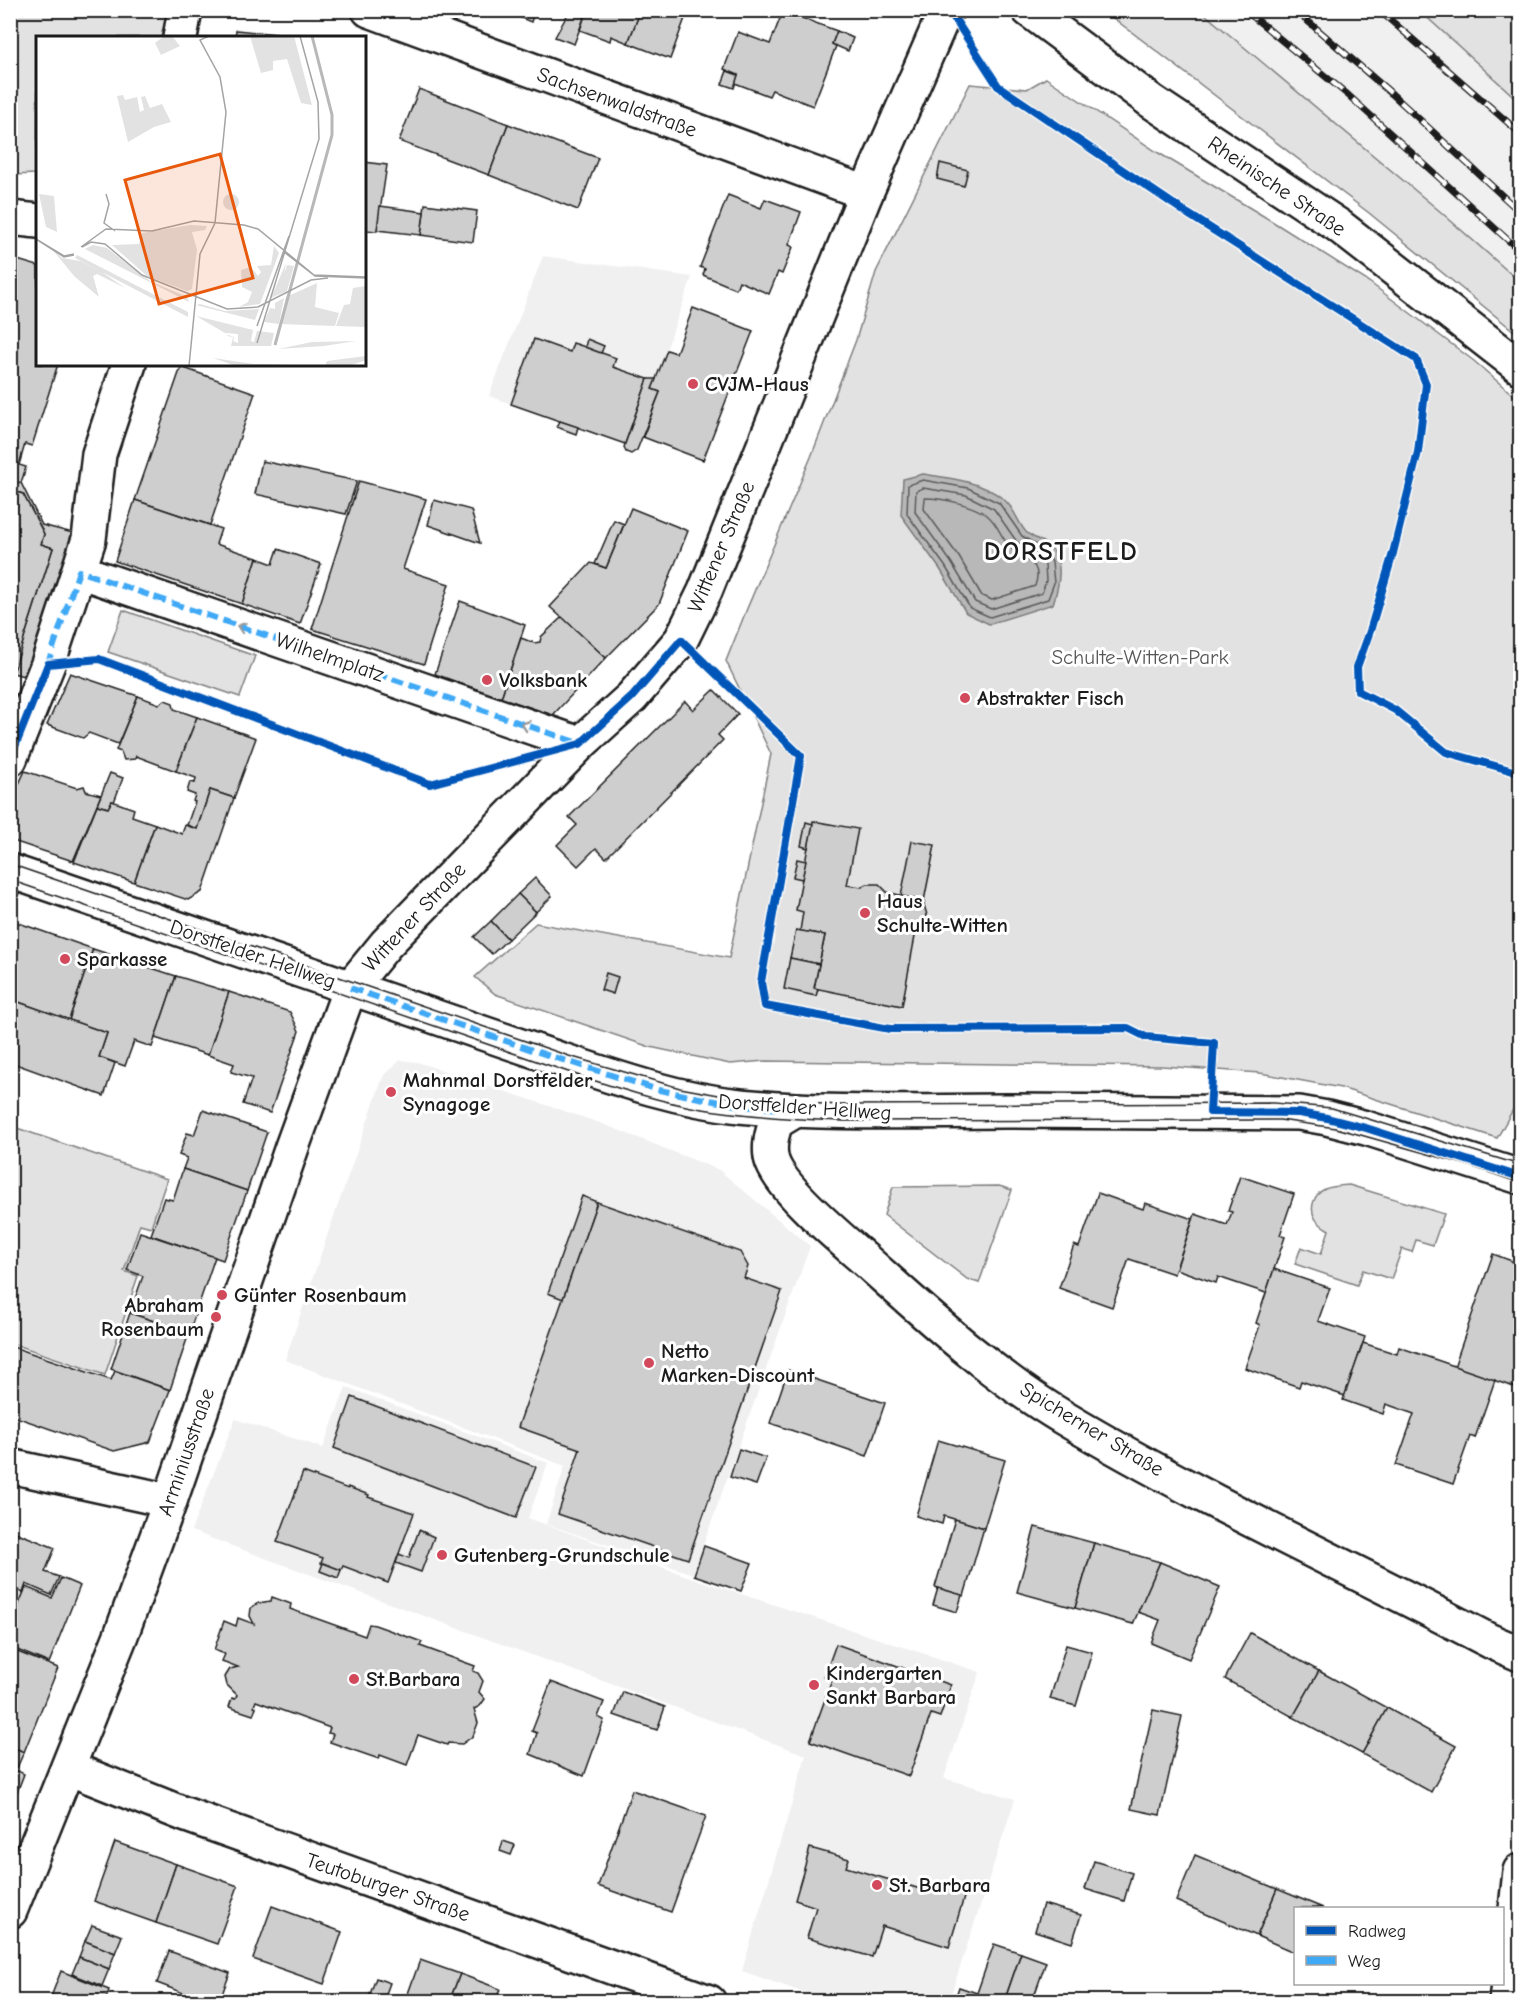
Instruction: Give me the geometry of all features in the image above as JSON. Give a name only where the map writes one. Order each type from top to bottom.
[{"type":"street","points":[[180,36],[185,10]]},
{"type":"street","name":"Sachsenwaldstraße","points":[[369,10],[866,193]]},
{"type":"street","name":"Wittener Straße","points":[[350,988],[386,945],[580,744],[632,697],[681,640],[705,591],[866,193],[946,10]]},
{"type":"street","name":"Rheinische Straße","points":[[1029,10],[1151,101],[1339,226],[1521,367]]},
{"type":"street","points":[[10,218],[36,221]]},
{"type":"street","points":[[10,759],[48,664],[89,539],[99,454],[128,366]]},
{"type":"street","name":"Wilhelmplatz","points":[[79,571],[580,744]]},
{"type":"street","name":"Dorstfelder Hellweg","points":[[10,871],[547,1055],[659,1090],[740,1106],[796,1110],[897,1113],[1017,1111],[1299,1113],[1366,1128],[1521,1177]]},
{"type":"street","name":"Arminiusstraße","points":[[10,1911],[121,1635],[350,988]]},
{"type":"street","name":"Spicherner Straße","points":[[796,1110],[776,1122],[770,1140],[771,1160],[780,1178],[814,1215],[961,1344],[1062,1417],[1272,1530],[1490,1641],[1521,1654]]},
{"type":"street","points":[[10,1466],[170,1501]]},
{"type":"street","name":"Teutoburger Straße","points":[[68,1768],[194,1817],[710,2001]]},
{"type":"street","points":[[1506,2001],[1521,1871]]},
{"type":"shaded area","points":[[1201,11],[1420,11],[1520,102],[1520,282],[1442,213]]},
{"type":"shaded area","points":[[543,256],[692,277],[656,379],[648,379],[625,444],[489,396]]},
{"type":"shaded area","points":[[400,1060],[417,1062],[603,1124],[719,1170],[810,1246],[693,1574],[546,1524],[565,1466],[285,1360],[383,1077]]},
{"type":"shaded area","points":[[346,1387],[548,1463],[528,1518],[692,1578],[980,1672],[944,1778],[1015,1799],[949,2001],[827,2001],[742,1971],[806,1755],[191,1531],[235,1419],[323,1448]]},
{"type":"green space","points":[[10,11],[168,11],[161,36],[36,36],[36,174],[11,175]]},
{"type":"green space","points":[[1104,11],[1201,11],[1442,213],[1520,282],[1520,336],[1369,213]]},
{"type":"green space","points":[[1420,11],[1520,11],[1520,102]]},
{"type":"green space","name":"Schulte-Witten-Park","points":[[1046,78],[1157,152],[1369,282],[1474,361],[1520,401],[1520,1097],[1497,1138],[1341,1088],[1260,1073],[1162,1066],[765,1061],[730,1064],[650,1047],[495,994],[475,977],[536,923],[729,958],[771,754],[726,661],[811,457],[856,340],[876,272],[970,84],[1027,89]]},
{"type":"green space","points":[[123,610],[255,656],[240,697],[108,652]]},
{"type":"green space","points":[[11,1126],[167,1179],[151,1227],[140,1224],[124,1271],[138,1276],[105,1375],[11,1343]]},
{"type":"green space","points":[[1349,1185],[1444,1214],[1433,1245],[1416,1240],[1412,1252],[1402,1249],[1391,1279],[1363,1270],[1357,1285],[1295,1264],[1301,1247],[1321,1254],[1329,1230],[1318,1222],[1313,1214],[1315,1198],[1325,1189]]},
{"type":"green space","points":[[999,1186],[1012,1190],[979,1283],[967,1279],[884,1215],[893,1187]]},
{"type":"water","points":[[923,474],[974,484],[994,492],[1006,501],[1026,532],[1046,544],[1056,556],[1059,564],[1059,581],[1053,604],[989,624],[966,613],[940,569],[901,515],[903,479]]},
{"type":"building","points":[[502,10],[535,10],[531,22]]},
{"type":"building","points":[[570,10],[587,10],[574,44],[555,37]]},
{"type":"building","points":[[587,10],[641,10],[628,43],[611,36],[610,41],[580,30]]},
{"type":"building","points":[[641,10],[688,10],[670,59],[628,43]]},
{"type":"building","points":[[783,11],[837,31],[832,44],[836,46],[813,106],[772,90],[769,96],[735,83],[738,75],[724,69],[738,32],[770,44]]},
{"type":"building","points":[[236,30],[276,34],[276,36],[235,36]]},
{"type":"building","points":[[837,31],[853,38],[848,51],[832,44]]},
{"type":"building","points":[[727,71],[738,75],[734,88],[722,84]]},
{"type":"building","points":[[419,89],[508,124],[489,175],[399,141]]},
{"type":"building","points":[[508,124],[598,158],[578,210],[489,175]]},
{"type":"building","points":[[366,162],[387,165],[377,231],[366,230]]},
{"type":"building","points":[[940,163],[968,170],[964,186],[937,179]]},
{"type":"building","points":[[728,195],[761,208],[765,199],[801,212],[789,245],[793,247],[782,274],[778,272],[769,294],[739,281],[736,289],[703,275],[705,269],[700,267]]},
{"type":"building","points":[[425,204],[477,211],[473,242],[421,235]]},
{"type":"building","points":[[380,206],[424,212],[421,235],[377,230]]},
{"type":"building","points":[[14,259],[36,265],[36,366],[57,366],[32,446],[25,444],[19,465],[26,467],[21,483],[10,480],[10,269]]},
{"type":"building","name":"CVJM-Haus","points":[[693,308],[753,331],[703,460],[643,437],[660,392],[652,389],[667,350],[676,353]]},
{"type":"building","points":[[534,339],[570,352],[573,343],[585,347],[616,358],[613,367],[648,379],[625,444],[511,404]]},
{"type":"building","points":[[587,339],[604,346],[601,353],[585,347]]},
{"type":"building","points":[[181,367],[255,393],[210,525],[135,500]]},
{"type":"building","points":[[648,379],[656,379],[652,389],[660,392],[637,450],[631,454],[624,448]]},
{"type":"building","points":[[560,421],[578,427],[576,434],[557,427]]},
{"type":"building","points":[[262,461],[357,481],[346,514],[255,494]]},
{"type":"building","points":[[10,480],[21,483],[42,525],[73,533],[27,677],[13,673],[53,548],[41,544],[44,534],[23,494],[10,490]]},
{"type":"building","points":[[359,481],[426,499],[403,569],[449,584],[424,664],[312,629]]},
{"type":"building","points":[[10,490],[23,494],[44,534],[41,544],[53,548],[13,673],[10,672]]},
{"type":"building","points":[[135,500],[221,529],[216,544],[257,558],[242,604],[115,561]]},
{"type":"building","points":[[434,500],[471,510],[480,543],[428,525]]},
{"type":"building","points":[[631,508],[688,531],[659,604],[606,658],[550,607],[591,563],[606,568]]},
{"type":"building","points":[[614,520],[624,524],[606,568],[595,564]]},
{"type":"building","points":[[278,549],[321,564],[300,624],[242,604],[257,558],[273,564]]},
{"type":"building","points":[[460,601],[525,625],[501,698],[435,674]]},
{"type":"building","points":[[562,617],[606,658],[553,715],[501,698],[521,638],[534,643],[540,642],[541,637]]},
{"type":"building","points":[[70,673],[138,696],[118,744],[89,733],[83,738],[47,725]]},
{"type":"building","points":[[714,690],[738,714],[718,735],[723,740],[606,858],[596,848],[578,866],[557,845],[577,825],[569,817],[685,701],[693,710]]},
{"type":"building","points":[[138,696],[159,704],[165,700],[173,703],[174,709],[197,717],[176,771],[136,756],[135,759],[124,760],[121,752],[116,750]]},
{"type":"building","points":[[197,717],[256,738],[234,798],[210,790],[197,829],[187,825],[195,802],[193,801],[195,795],[187,792],[190,782],[195,783],[196,778],[176,771]]},
{"type":"building","points":[[25,771],[77,788],[84,786],[86,791],[101,795],[73,861],[10,840],[10,803]]},
{"type":"building","points":[[110,773],[123,778],[114,802],[112,801],[108,808],[97,805]]},
{"type":"building","points":[[210,790],[234,798],[202,892],[188,900],[134,882],[155,824],[182,834],[185,825],[197,829]]},
{"type":"building","points":[[112,801],[134,809],[132,816],[155,824],[134,882],[74,862],[97,805],[108,808]]},
{"type":"building","name":"Haus Schulte-Witten","points":[[813,821],[858,829],[847,885],[862,887],[867,884],[879,884],[887,892],[924,901],[926,920],[918,932],[916,931],[902,1006],[814,988],[825,935],[800,931],[803,912],[796,910]]},
{"type":"building","points":[[806,822],[813,824],[808,848],[801,846]]},
{"type":"building","points":[[912,841],[935,845],[924,901],[901,896]]},
{"type":"building","points":[[797,859],[806,861],[802,879],[793,877]]},
{"type":"building","points":[[535,878],[552,896],[536,912],[518,894]]},
{"type":"building","points":[[518,894],[536,912],[508,939],[491,921]]},
{"type":"building","points":[[13,921],[93,949],[69,1020],[10,999],[10,928]]},
{"type":"building","points":[[491,921],[508,939],[492,954],[474,937]]},
{"type":"building","points":[[796,930],[825,935],[819,964],[790,958]]},
{"type":"building","points":[[93,949],[176,976],[152,1047],[134,1041],[125,1066],[99,1057],[107,1033],[69,1020]]},
{"type":"building","points":[[790,958],[819,964],[814,988],[818,989],[816,996],[784,989]]},
{"type":"building","points":[[606,973],[618,977],[613,994],[601,990]]},
{"type":"building","points":[[176,976],[229,992],[208,1055],[155,1038]]},
{"type":"building","points":[[229,992],[290,1012],[299,1031],[270,1113],[243,1104],[252,1078],[231,1072],[234,1064],[208,1055]]},
{"type":"building","points":[[10,999],[107,1033],[99,1057],[115,1063],[104,1096],[10,1062]]},
{"type":"building","points":[[203,1110],[267,1132],[247,1191],[183,1169],[187,1158],[179,1155],[187,1133],[194,1135]]},
{"type":"building","points":[[183,1169],[247,1191],[223,1260],[151,1235],[164,1198],[173,1200]]},
{"type":"building","points":[[1240,1176],[1294,1194],[1280,1235],[1285,1237],[1266,1293],[1218,1277],[1216,1283],[1176,1269],[1195,1214],[1227,1225],[1232,1212],[1228,1211]]},
{"type":"building","points":[[1098,1193],[1143,1209],[1145,1203],[1193,1219],[1174,1274],[1129,1259],[1112,1307],[1059,1288],[1074,1245],[1079,1247]]},
{"type":"building","points":[[582,1196],[597,1202],[563,1299],[548,1293]]},
{"type":"building","name":"Netto Marken-Discount","points":[[597,1202],[740,1252],[748,1266],[744,1278],[782,1291],[688,1559],[558,1514],[580,1449],[518,1427]]},
{"type":"building","points":[[140,1232],[215,1257],[189,1333],[130,1313],[143,1276],[127,1270]]},
{"type":"building","points":[[1493,1254],[1520,1264],[1520,1379],[1517,1388],[1454,1367]]},
{"type":"building","points":[[1274,1269],[1330,1288],[1318,1321],[1365,1337],[1345,1396],[1301,1381],[1299,1387],[1245,1368],[1260,1325],[1256,1323]]},
{"type":"building","points":[[130,1313],[189,1333],[170,1390],[111,1369]]},
{"type":"building","points":[[1363,1343],[1397,1354],[1399,1347],[1495,1380],[1475,1438],[1470,1436],[1453,1484],[1396,1465],[1414,1414],[1386,1404],[1383,1414],[1343,1400]]},
{"type":"building","points":[[10,1346],[111,1380],[115,1371],[170,1390],[150,1442],[114,1451],[10,1415]]},
{"type":"building","points":[[788,1370],[885,1403],[867,1456],[770,1423]]},
{"type":"building","points":[[352,1397],[536,1467],[516,1518],[334,1448]]},
{"type":"building","points":[[938,1440],[1005,1460],[984,1528],[944,1516],[942,1524],[916,1516]]},
{"type":"building","points":[[739,1449],[766,1458],[756,1485],[730,1477]]},
{"type":"building","points":[[303,1472],[414,1513],[388,1583],[343,1566],[341,1570],[321,1563],[323,1558],[277,1542]]},
{"type":"building","points":[[955,1519],[984,1528],[964,1596],[935,1587]]},
{"type":"building","points":[[1035,1527],[1094,1543],[1075,1608],[1017,1592]]},
{"type":"building","points":[[10,1530],[55,1548],[45,1572],[59,1577],[51,1595],[26,1584],[23,1593],[10,1587]]},
{"type":"building","points":[[419,1530],[434,1537],[421,1572],[396,1563],[399,1554],[409,1558]]},
{"type":"building","points":[[1094,1543],[1160,1562],[1133,1624],[1075,1608]]},
{"type":"building","points":[[704,1546],[752,1563],[741,1591],[694,1575]]},
{"type":"building","points":[[1160,1562],[1220,1587],[1189,1659],[1151,1643],[1160,1620],[1138,1612]]},
{"type":"building","points":[[323,1563],[341,1570],[338,1578],[320,1571]]},
{"type":"building","points":[[61,1578],[80,1586],[49,1663],[10,1647],[10,1626],[26,1587],[52,1598]]},
{"type":"building","points":[[938,1588],[962,1595],[957,1612],[933,1605]]},
{"type":"building","name":"St.Barbara","points":[[272,1597],[291,1604],[290,1609],[365,1636],[369,1624],[375,1625],[422,1642],[420,1646],[475,1666],[473,1671],[478,1673],[483,1681],[479,1692],[485,1699],[480,1706],[474,1709],[478,1723],[473,1736],[462,1744],[448,1743],[447,1745],[418,1735],[407,1765],[380,1755],[379,1759],[330,1742],[333,1734],[328,1733],[330,1728],[256,1701],[253,1715],[229,1707],[232,1698],[235,1699],[237,1695],[227,1685],[225,1677],[230,1669],[238,1667],[222,1661],[225,1654],[214,1650],[224,1621],[236,1626],[238,1618],[254,1624],[250,1616],[251,1608],[258,1603],[271,1601]]},
{"type":"building","points":[[1250,1633],[1319,1671],[1293,1717],[1225,1679]]},
{"type":"building","points":[[836,1644],[951,1685],[940,1717],[931,1714],[909,1776],[810,1741],[832,1680],[824,1677]]},
{"type":"building","points":[[1066,1645],[1092,1652],[1076,1706],[1050,1699]]},
{"type":"building","points":[[10,1649],[58,1668],[24,1752],[10,1746]]},
{"type":"building","points":[[1319,1671],[1387,1708],[1362,1754],[1293,1717]]},
{"type":"building","points":[[551,1682],[604,1702],[598,1717],[604,1720],[584,1776],[530,1754],[537,1733],[532,1731]]},
{"type":"building","points":[[623,1692],[665,1707],[657,1730],[614,1715]]},
{"type":"building","points":[[1387,1708],[1456,1746],[1431,1792],[1362,1754]]},
{"type":"building","points":[[1153,1710],[1182,1716],[1160,1815],[1131,1809]]},
{"type":"building","points":[[10,1746],[24,1752],[16,1770],[24,1774],[11,1808]]},
{"type":"building","points":[[632,1790],[706,1816],[671,1912],[598,1886]]},
{"type":"building","points":[[503,1841],[515,1845],[511,1855],[500,1851]]},
{"type":"building","points":[[115,1842],[176,1864],[156,1923],[94,1901]]},
{"type":"building","points":[[810,1848],[849,1859],[846,1867],[924,1890],[927,1883],[965,1894],[949,1947],[882,1926],[872,1957],[807,1938],[816,1907],[795,1900]]},
{"type":"building","points":[[1195,1855],[1277,1889],[1257,1936],[1176,1901]]},
{"type":"building","points":[[1094,1861],[1132,1873],[1124,1901],[1085,1889]]},
{"type":"building","points":[[176,1864],[238,1886],[217,1944],[156,1923]]},
{"type":"building","points":[[1277,1889],[1321,1907],[1294,1907],[1294,1952],[1257,1936]]},
{"type":"building","points":[[1043,1904],[1081,1915],[1072,1943],[1035,1931]]},
{"type":"building","points":[[272,1906],[342,1932],[324,1984],[253,1959]]},
{"type":"building","points":[[92,1925],[122,1936],[115,1953],[85,1941]]},
{"type":"building","points":[[85,1941],[115,1953],[109,1969],[79,1957]]},
{"type":"building","points":[[994,1944],[1021,1953],[1004,2002],[954,2002],[959,1987],[977,1993]]},
{"type":"building","points":[[169,1951],[230,1973],[219,2002],[207,2002],[157,1983]]},
{"type":"building","points":[[1021,1953],[1046,1962],[1032,2002],[1004,2002]]},
{"type":"building","points":[[79,1957],[109,1969],[102,1986],[72,1974]]},
{"type":"building","points":[[420,1960],[460,1974],[449,2002],[405,2002]]},
{"type":"building","points":[[61,1971],[109,1990],[105,2002],[49,2002]]},
{"type":"building","points":[[460,1974],[500,1989],[495,2002],[449,2002]]},
{"type":"building","points":[[376,1978],[390,1983],[383,2002],[367,2002]]},
{"type":"tram line","points":[[10,864],[569,1056],[680,1088],[741,1099],[839,1105],[1274,1103],[1332,1108],[1520,1165]]},
{"type":"tram line","points":[[10,880],[580,1076],[681,1105],[750,1115],[842,1121],[1280,1120],[1336,1128],[1467,1165],[1520,1183]]},
{"type":"railway","points":[[1245,10],[1348,95],[1520,251]]},
{"type":"railway","points":[[1295,10],[1392,94],[1520,212]]},
{"type":"railway","points":[[1379,10],[1520,133]]},
{"type":"marked path","points":[[47,666],[79,571],[578,743]]},
{"type":"marked path","points":[[350,988],[547,1055],[659,1090],[740,1106],[796,1110]]},
{"type":"cycle path","points":[[949,10],[998,86],[1188,214],[1416,359],[1426,384],[1418,452],[1393,553],[1357,667],[1358,691],[1395,710],[1446,752],[1520,773]]},
{"type":"cycle path","points":[[10,759],[48,664],[99,659],[430,784],[580,744],[632,697],[681,640],[801,756],[761,982],[765,1006],[890,1029],[1128,1028],[1146,1037],[1214,1043],[1210,1112],[1299,1113],[1327,1118],[1366,1128],[1520,1177]]},
{"type":"place","name":"CVJM-Haus","points":[[693,384]]},
{"type":"place","name":"Volksbank","points":[[487,680]]},
{"type":"place","name":"Abstrakter Fisch","points":[[965,698]]},
{"type":"place","name":"Haus Schulte-Witten","points":[[865,913]]},
{"type":"place","name":"Sparkasse","points":[[65,959]]},
{"type":"place","name":"Mahnmal Dorstfelder Synagoge","points":[[391,1092]]},
{"type":"place","name":"Günter Rosenbaum","points":[[222,1295]]},
{"type":"place","name":"Abraham Rosenbaum","points":[[216,1317]]},
{"type":"place","name":"Netto Marken-Discount","points":[[649,1363]]},
{"type":"place","name":"Gutenberg-Grundschule","points":[[442,1555]]},
{"type":"place","name":"St.Barbara","points":[[354,1679]]},
{"type":"place","name":"Kindergarten Sankt Barbara","points":[[814,1685]]},
{"type":"place","name":"St. Barbara","points":[[877,1885]]},
{"type":"district","name":"DORSTFELD","points":[[1061,551]]}]
